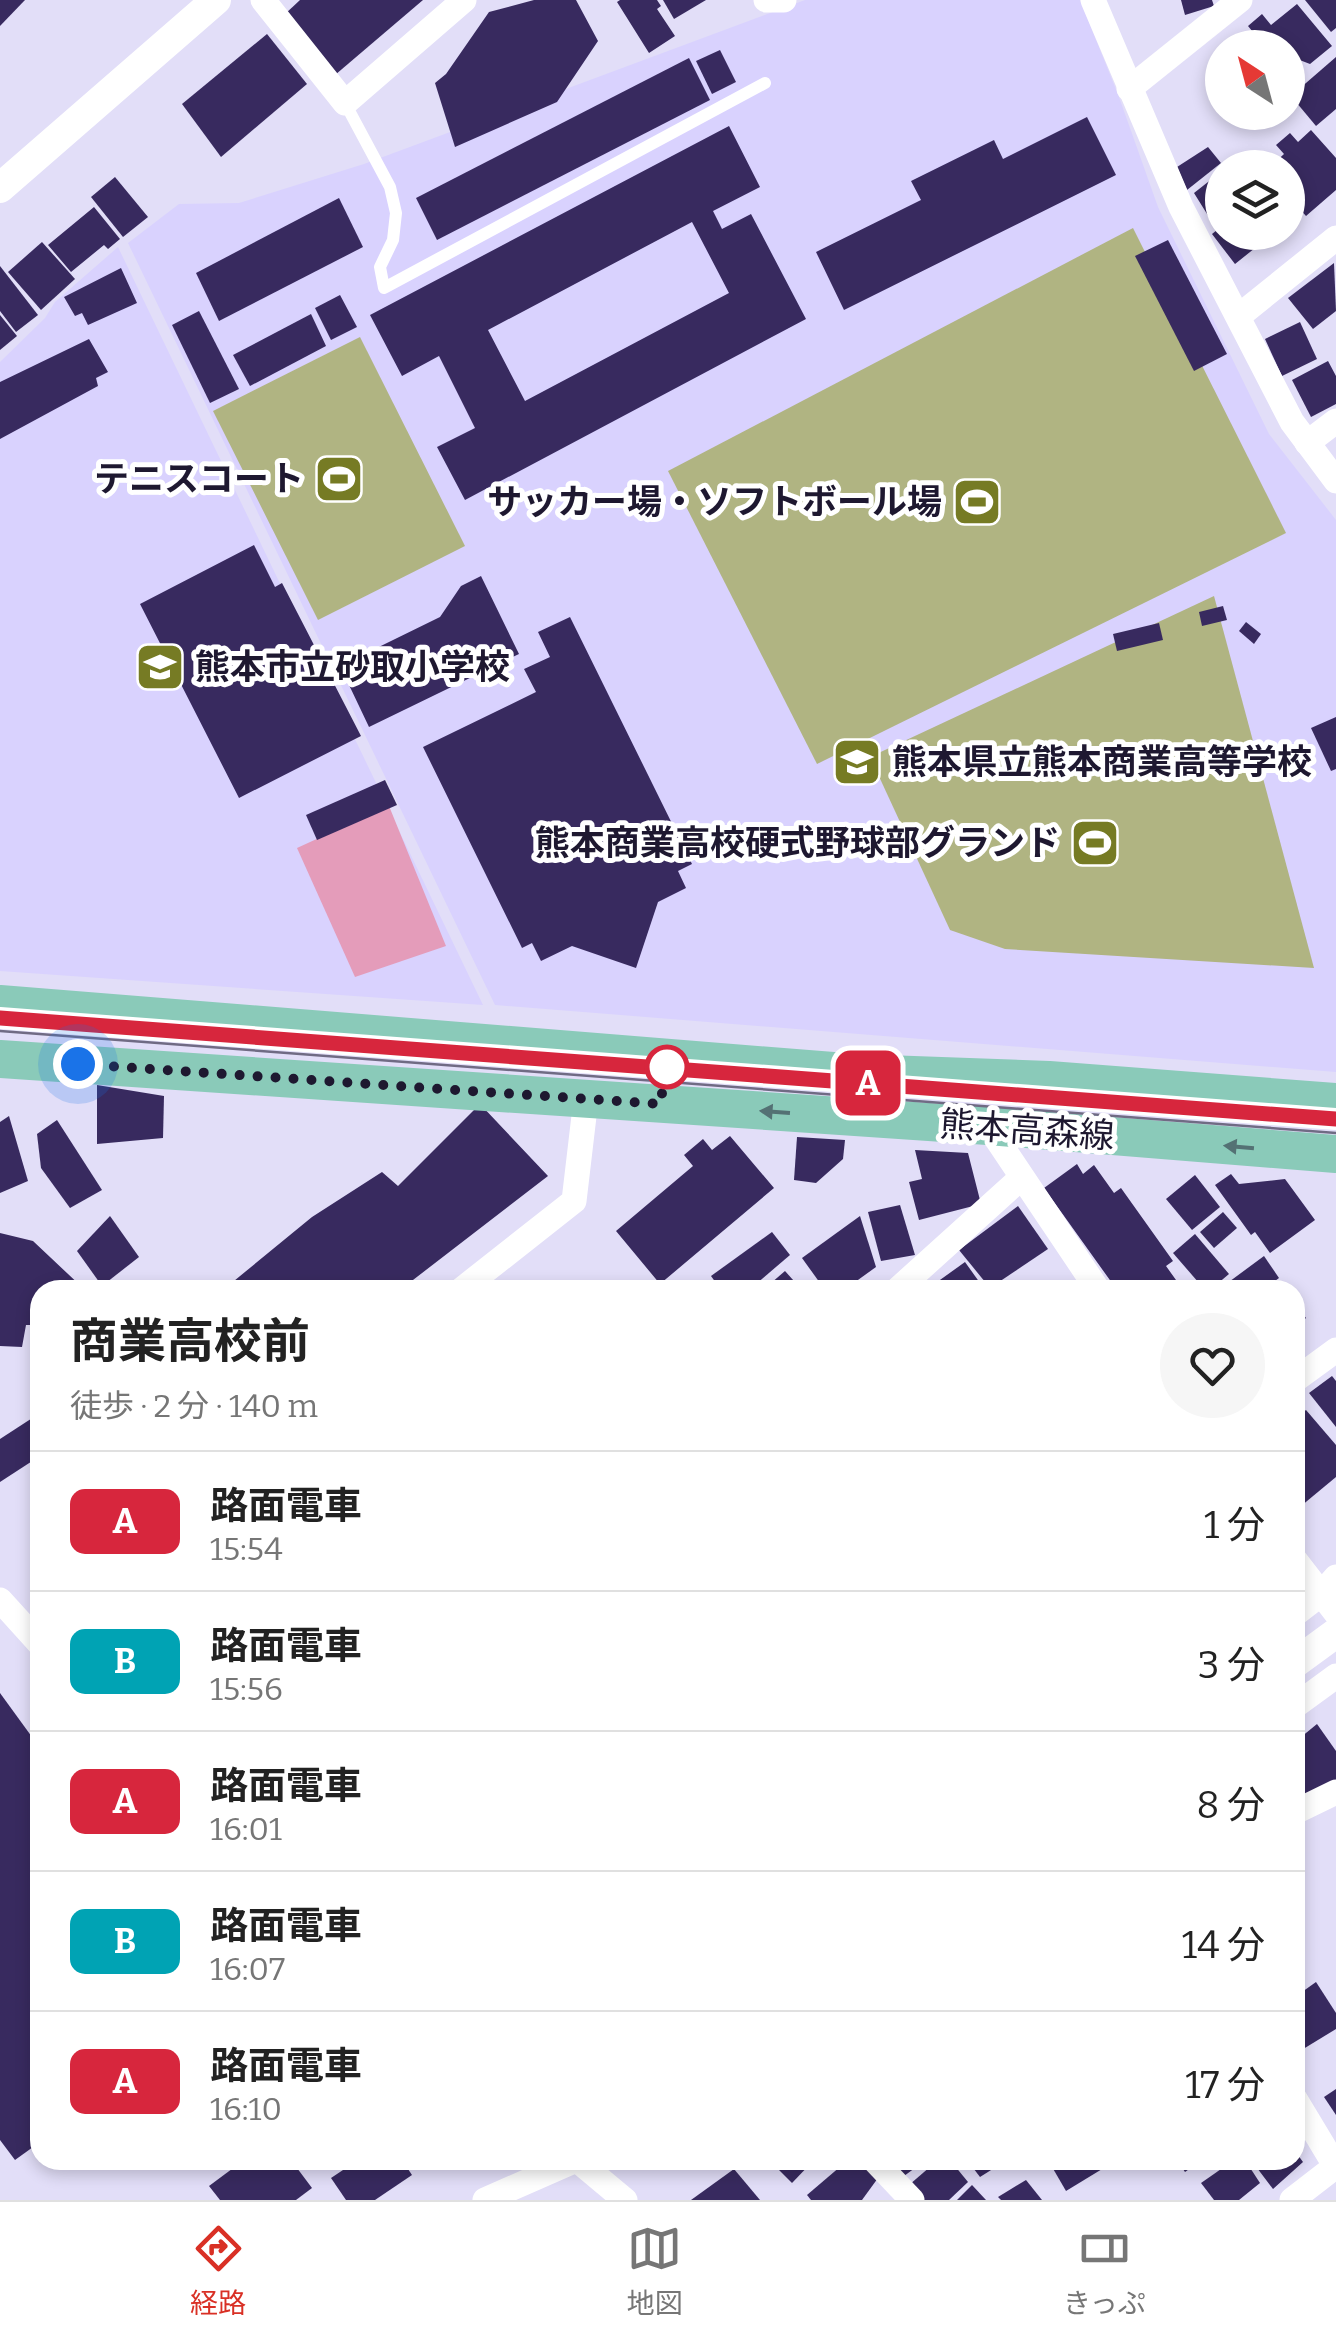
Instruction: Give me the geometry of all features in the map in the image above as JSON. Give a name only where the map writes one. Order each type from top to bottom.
[{"type":"main road","name":"熊本高森線","points":[[0,1004],[858,1074],[1049,1080],[1336,1102]]},
{"type":"main road","name":"熊本高森線","points":[[0,1059],[988,1126],[1336,1154]]},
{"type":"street","points":[[1,186],[216,0]]},
{"type":"street","points":[[263,0],[345,102],[464,0]]},
{"type":"street","points":[[766,0],[784,0]]},
{"type":"street","points":[[1092,0],[1180,208],[1292,422],[1336,481]]},
{"type":"street","points":[[1129,89],[1240,0]]},
{"type":"street","points":[[1239,316],[1336,238]]},
{"type":"street","points":[[1307,442],[1336,421]]},
{"type":"street","points":[[473,1280],[574,1201],[586,1099]]},
{"type":"street","points":[[988,1126],[1091,1280]]},
{"type":"street","points":[[907,1280],[1021,1178]]},
{"type":"street","points":[[1305,1373],[1336,1350]]},
{"type":"street","points":[[1305,1570],[1331,1595],[1305,1609]]},
{"type":"street","points":[[0,1600],[30,1633]]},
{"type":"street","points":[[1305,1656],[1336,1633]]},
{"type":"street","points":[[1305,1699],[1336,1676]]},
{"type":"street","points":[[1305,1807],[1336,1792]]},
{"type":"street","points":[[1292,2200],[1336,2166],[1305,2115]]},
{"type":"street","points":[[485,2200],[554,2170]]},
{"type":"street","points":[[589,2170],[625,2200]]},
{"type":"street","points":[[884,2170],[912,2200]]},
{"type":"lane","points":[[345,102],[390,187],[396,213],[393,240],[380,266],[384,288],[765,83]]},
{"type":"shaded area","name":"熊本県立熊本商業高等学校","points":[[805,0],[1080,0],[1158,207],[1269,434],[1336,520],[1336,1072],[495,1005],[128,243],[179,204],[239,203],[364,164]]},
{"type":"shaded area","name":"熊本市立砂取小学校","points":[[118,247],[483,1005],[0,971],[0,362],[45,318],[55,302]]},
{"type":"shaded area","points":[[389,806],[446,946],[355,977],[297,848]]},
{"type":"green space","name":"サッカー場・ソフトボール場","points":[[1133,228],[1286,533],[817,764],[668,471]]},
{"type":"green space","name":"テニスコート","points":[[360,337],[465,546],[318,620],[213,411]]},
{"type":"green space","name":"熊本商業高校硬式野球部グランド","points":[[1214,596],[1314,968],[1005,949],[950,930],[870,757]]},
{"type":"building","points":[[0,0],[25,0],[0,26]]},
{"type":"building","points":[[300,0],[423,0],[335,75],[284,15]]},
{"type":"building","points":[[534,0],[576,0],[598,41],[557,102],[455,147],[435,83],[446,74],[489,12]]},
{"type":"building","points":[[657,0],[661,6],[657,9],[675,36],[649,53],[617,2]]},
{"type":"building","points":[[663,0],[706,0],[674,19]]},
{"type":"building","points":[[1181,0],[1212,0],[1214,6],[1185,15]]},
{"type":"building","points":[[1305,0],[1336,0],[1336,28],[1331,32]]},
{"type":"building","points":[[1297,4],[1332,46],[1310,64],[1305,62],[1305,30],[1251,30],[1248,26],[1262,14],[1271,25]]},
{"type":"building","points":[[267,34],[307,84],[221,157],[182,104]]},
{"type":"building","points":[[720,50],[736,82],[712,94],[696,61]]},
{"type":"building","points":[[1336,57],[1336,109],[1316,126],[1305,113],[1305,84]]},
{"type":"building","points":[[689,58],[710,100],[437,240],[416,198]]},
{"type":"building","points":[[1087,117],[1116,175],[844,310],[816,252],[921,200],[911,181],[994,140],[1003,159]]},
{"type":"building","points":[[729,126],[760,187],[713,211],[722,229],[751,214],[806,319],[465,500],[437,447],[475,428],[439,356],[402,376],[370,315]],"holes":[[[692,222],[729,293],[525,401],[488,330]]]},
{"type":"building","points":[[1311,130],[1336,158],[1336,190],[1306,216],[1305,150],[1280,150],[1276,145],[1290,133],[1298,142]]},
{"type":"building","points":[[1208,147],[1210,150],[1205,150],[1205,176],[1187,190],[1177,167]]},
{"type":"building","points":[[115,177],[148,217],[123,237],[91,197]]},
{"type":"building","points":[[1205,184],[1205,211],[1194,193]]},
{"type":"building","points":[[339,198],[363,247],[219,321],[196,273]]},
{"type":"building","points":[[94,207],[120,239],[108,249],[104,245],[71,272],[48,245]]},
{"type":"building","points":[[1168,240],[1227,354],[1194,371],[1135,256]]},
{"type":"building","points":[[42,242],[75,279],[41,310],[8,272]]},
{"type":"building","points":[[1224,250],[1252,250],[1235,264]]},
{"type":"building","points":[[1334,263],[1336,311],[1313,329],[1288,298]]},
{"type":"building","points":[[0,266],[38,315],[16,332],[0,311]]},
{"type":"building","points":[[121,268],[137,303],[88,325],[82,313],[75,316],[64,297]]},
{"type":"building","points":[[340,295],[357,327],[331,340],[315,308]]},
{"type":"building","points":[[199,311],[239,389],[210,403],[172,325]]},
{"type":"building","points":[[311,314],[326,346],[250,386],[233,355]]},
{"type":"building","points":[[0,315],[17,336],[0,350]]},
{"type":"building","points":[[1300,322],[1317,359],[1282,376],[1265,339]]},
{"type":"building","points":[[89,339],[108,372],[96,378],[98,386],[0,439],[0,382]]},
{"type":"building","points":[[1328,361],[1336,376],[1336,404],[1311,417],[1292,380]]},
{"type":"building","points":[[254,545],[275,587],[282,583],[361,736],[239,798],[140,604]]},
{"type":"building","points":[[481,576],[519,654],[369,727],[340,666],[440,617],[461,586]]},
{"type":"building","points":[[1223,606],[1227,620],[1202,626],[1199,612]]},
{"type":"building","points":[[570,617],[692,864],[678,871],[686,888],[658,902],[636,968],[572,946],[541,961],[532,943],[522,948],[423,747],[536,692],[524,669],[550,657],[538,632]]},
{"type":"building","points":[[1246,622],[1261,634],[1254,644],[1239,631]]},
{"type":"building","points":[[1159,623],[1163,640],[1117,651],[1113,634]]},
{"type":"building","points":[[1336,717],[1336,769],[1331,771],[1311,728]]},
{"type":"building","points":[[385,780],[397,805],[317,840],[306,815]]},
{"type":"building","points":[[97,1085],[164,1096],[163,1138],[97,1144]]},
{"type":"building","points":[[480,1104],[548,1176],[413,1280],[235,1280],[312,1217],[382,1172],[398,1186]]},
{"type":"building","points":[[9,1116],[28,1181],[0,1193],[0,1122]]},
{"type":"building","points":[[57,1120],[102,1190],[70,1208],[41,1168],[37,1134]]},
{"type":"building","points":[[730,1136],[774,1188],[665,1280],[657,1280],[616,1231],[693,1166],[684,1155],[703,1139],[712,1150]]},
{"type":"building","points":[[797,1137],[845,1140],[843,1159],[816,1183],[794,1180]]},
{"type":"building","points":[[915,1150],[968,1153],[981,1204],[919,1220],[909,1182],[922,1179]]},
{"type":"building","points":[[1077,1164],[1083,1174],[1094,1165],[1114,1193],[1121,1188],[1173,1261],[1166,1266],[1176,1280],[1110,1280],[1044,1188]]},
{"type":"building","points":[[1231,1174],[1239,1184],[1285,1179],[1315,1220],[1270,1253],[1255,1232],[1251,1235],[1215,1185]]},
{"type":"building","points":[[1195,1175],[1220,1207],[1192,1230],[1166,1199]]},
{"type":"building","points":[[900,1205],[915,1255],[881,1261],[868,1212]]},
{"type":"building","points":[[1018,1206],[1048,1249],[1002,1280],[983,1280],[959,1250]]},
{"type":"building","points":[[1223,1212],[1237,1228],[1214,1248],[1200,1232]]},
{"type":"building","points":[[110,1216],[139,1257],[110,1280],[98,1280],[77,1251]]},
{"type":"building","points":[[860,1216],[876,1267],[858,1280],[818,1280],[802,1258]]},
{"type":"building","points":[[772,1232],[790,1255],[761,1280],[714,1280],[711,1276]]},
{"type":"building","points":[[0,1233],[33,1241],[74,1280],[30,1280],[30,1325],[26,1325],[22,1347],[0,1346]]},
{"type":"building","points":[[1195,1234],[1229,1274],[1222,1280],[1196,1280],[1173,1253]]},
{"type":"building","points":[[1264,1256],[1279,1278],[1276,1280],[1232,1280]]},
{"type":"building","points":[[965,1262],[978,1280],[940,1280]]},
{"type":"building","points":[[785,1271],[793,1280],[775,1280]]},
{"type":"building","points":[[1332,1376],[1336,1381],[1336,1427],[1309,1393]]},
{"type":"building","points":[[1305,1411],[1336,1445],[1336,1477],[1305,1503]]},
{"type":"building","points":[[30,1420],[30,1462],[0,1482],[0,1439]]},
{"type":"building","points":[[0,1693],[30,1734],[30,2149],[15,2160],[0,2140]]},
{"type":"building","points":[[1317,1724],[1336,1751],[1336,1780],[1305,1797],[1305,1734]]},
{"type":"building","points":[[1316,1982],[1336,2013],[1336,2029],[1305,2048],[1305,1990]]},
{"type":"building","points":[[1336,2089],[1336,2115],[1324,2097]]},
{"type":"building","points":[[231,2170],[298,2170],[312,2188],[296,2200],[220,2200],[209,2186]]},
{"type":"building","points":[[343,2170],[409,2170],[412,2175],[375,2200],[346,2200],[331,2178]]},
{"type":"building","points":[[735,2170],[760,2200],[691,2200]]},
{"type":"building","points":[[779,2170],[804,2170],[792,2183]]},
{"type":"building","points":[[836,2170],[871,2170],[878,2178],[862,2200],[811,2200],[807,2195]]},
{"type":"building","points":[[926,2170],[958,2170],[968,2182],[949,2200],[923,2200],[909,2185]]},
{"type":"building","points":[[1054,2170],[1100,2170],[1066,2191]]},
{"type":"building","points":[[1220,2170],[1252,2170],[1260,2183],[1239,2200],[1214,2200],[1201,2183]]},
{"type":"building","points":[[1259,2170],[1294,2170],[1273,2189]]},
{"type":"building","points":[[1026,2180],[1042,2200],[998,2197]]},
{"type":"building","points":[[972,2185],[986,2200],[957,2200]]},
{"type":"tram line","name":"A","points":[[0,1018],[1336,1119]]},
{"type":"tram line","points":[[0,1031],[1336,1133]]},
{"type":"place","name":"テニスコート","points":[[339,479]]},
{"type":"place","name":"サッカー場・ソフトボール場","points":[[977,502]]},
{"type":"place","name":"熊本市立砂取小学校","points":[[160,667]]},
{"type":"place","name":"熊本県立熊本商業高等学校","points":[[857,762]]},
{"type":"place","name":"熊本商業高校硬式野球部グランド","points":[[1095,843]]},
{"type":"route","points":[[78,1064],[660,1104],[667,1067]]}]
